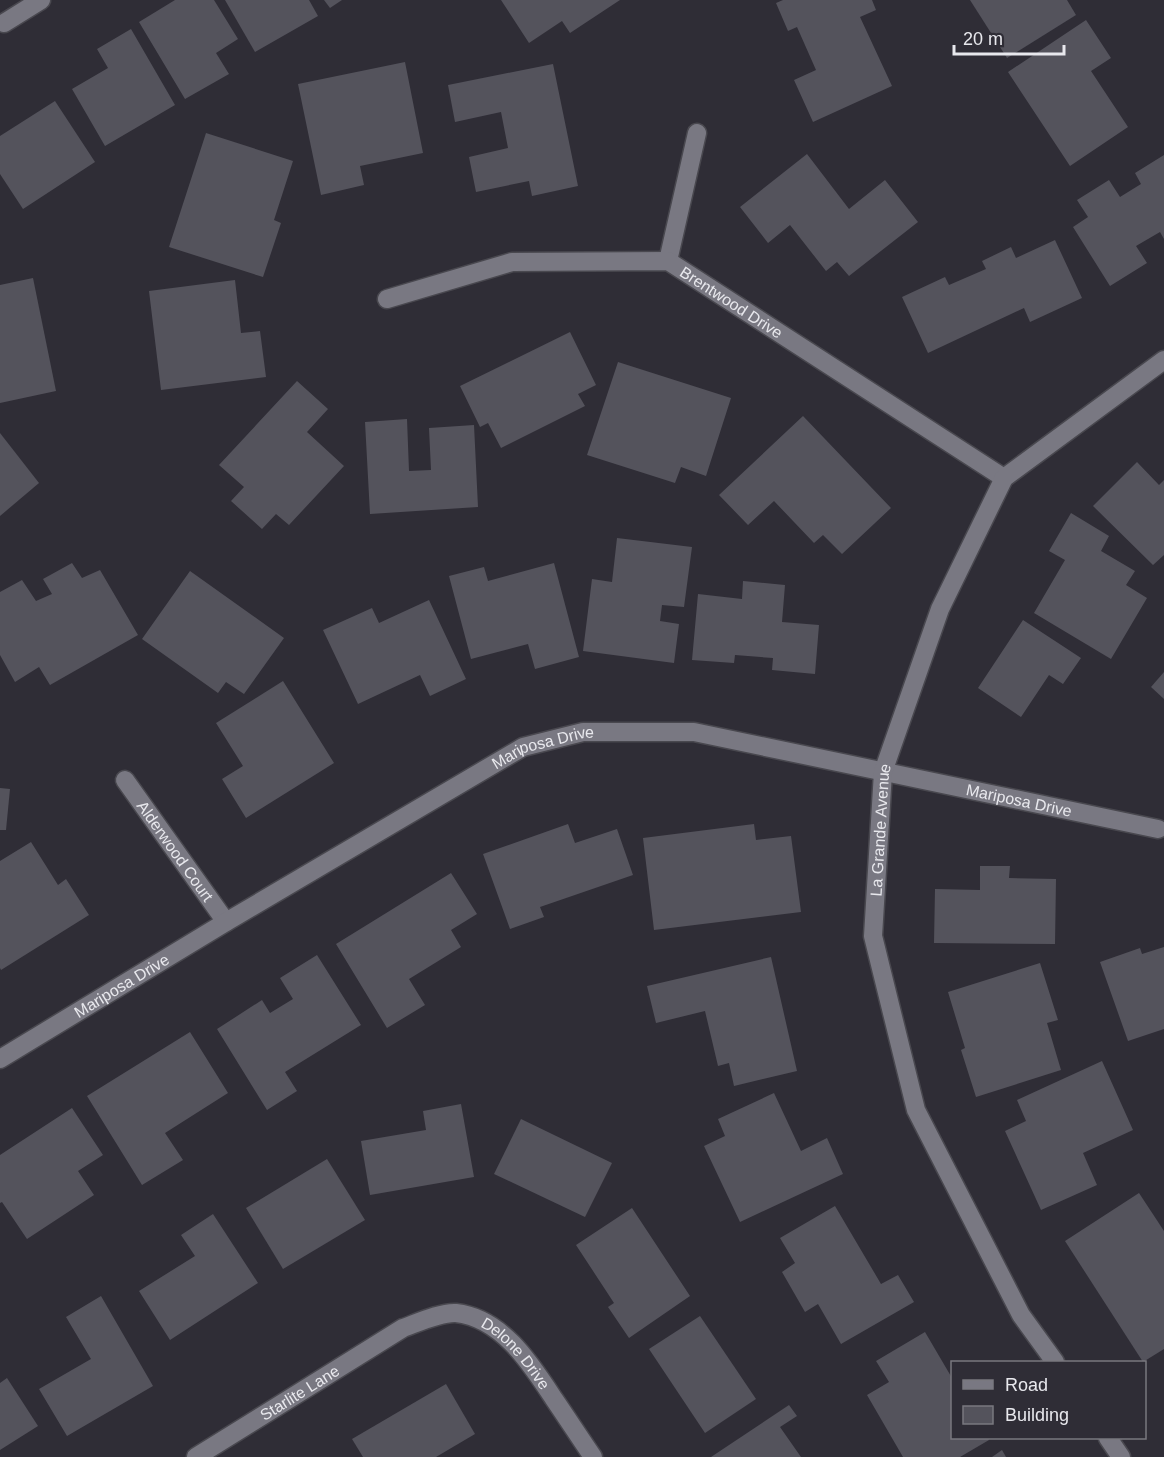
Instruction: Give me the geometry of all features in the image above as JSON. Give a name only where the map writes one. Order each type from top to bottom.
[{"type":"street","points":[[4,23],[41,0]]},
{"type":"street","points":[[668,261],[697,133]]},
{"type":"street","name":"Brentwood Drive","points":[[387,299],[512,262],[668,261],[1004,478]]},
{"type":"street","name":"La Grande Avenue","points":[[1054,1361],[1021,1315],[916,1110],[873,936],[883,772],[940,609],[1004,478],[1164,360]]},
{"type":"street","name":"Mariposa Drive","points":[[0,1059],[226,922],[523,747],[583,732],[694,732],[1158,828]]},
{"type":"street","name":"Alderwood Court","points":[[125,780],[226,922]]},
{"type":"street","name":"Delone Drive","points":[[403,1328],[454,1313],[472,1317],[493,1326],[527,1359],[592,1457]]},
{"type":"street","name":"Starlite Lane","points":[[196,1457],[403,1328]]},
{"type":"street","points":[[1109,1439],[1122,1457]]},
{"type":"building","points":[[175,0],[214,0],[238,39],[216,53],[229,74],[185,99],[139,22]]},
{"type":"building","points":[[225,0],[309,0],[318,16],[255,52]]},
{"type":"building","points":[[324,0],[342,0],[330,8]]},
{"type":"building","points":[[501,0],[620,0],[570,33],[562,21],[529,43]]},
{"type":"building","points":[[783,0],[872,0],[876,10],[860,17],[892,86],[813,122],[794,80],[816,70],[797,27],[788,31],[776,3]]},
{"type":"building","points":[[970,0],[1067,0],[1076,15],[1007,58]]},
{"type":"building","points":[[1086,20],[1111,58],[1091,71],[1128,127],[1070,166],[1008,72]]},
{"type":"building","points":[[131,29],[175,105],[105,146],[72,89],[108,68],[97,49]]},
{"type":"building","points":[[405,62],[423,153],[360,166],[364,185],[321,195],[298,84]]},
{"type":"building","points":[[553,64],[578,186],[532,196],[529,181],[476,192],[469,157],[508,148],[501,112],[455,122],[448,85]]},
{"type":"building","points":[[55,101],[95,162],[23,209],[0,174],[0,136]]},
{"type":"building","points":[[206,133],[293,161],[274,220],[281,223],[263,277],[169,247]]},
{"type":"building","points":[[807,154],[849,209],[885,180],[918,222],[849,276],[837,262],[826,271],[790,225],[768,243],[740,207]]},
{"type":"building","points":[[1164,155],[1164,239],[1160,232],[1136,246],[1147,263],[1110,286],[1073,227],[1088,217],[1077,200],[1109,180],[1120,197],[1141,184],[1135,173]]},
{"type":"building","points":[[1055,240],[1082,298],[1030,322],[1024,308],[928,353],[902,297],[945,277],[949,285],[986,269],[982,261],[1011,247],[1016,258]]},
{"type":"building","points":[[33,278],[56,391],[0,403],[0,285]]},
{"type":"building","points":[[235,280],[241,333],[260,331],[266,377],[161,390],[149,291]]},
{"type":"building","points":[[570,332],[596,385],[578,394],[585,406],[501,448],[488,423],[480,427],[460,386]]},
{"type":"building","points":[[618,362],[731,398],[706,476],[681,467],[675,483],[587,455]]},
{"type":"building","points":[[297,381],[328,409],[307,432],[344,466],[289,525],[276,514],[262,529],[231,501],[244,487],[219,465]]},
{"type":"building","points":[[803,416],[891,508],[842,554],[823,535],[814,543],[774,501],[748,525],[719,495]]},
{"type":"building","points":[[407,419],[409,471],[431,470],[429,428],[474,425],[478,507],[370,514],[365,422]]},
{"type":"building","points":[[0,433],[39,483],[0,516]]},
{"type":"building","points":[[1137,462],[1159,485],[1164,480],[1164,555],[1153,565],[1093,506]]},
{"type":"building","points":[[1071,513],[1109,536],[1101,551],[1135,571],[1126,585],[1147,598],[1111,659],[1034,613],[1065,560],[1049,551]]},
{"type":"building","points":[[617,538],[692,547],[684,607],[662,605],[660,621],[679,624],[674,663],[583,651],[592,579],[612,582]]},
{"type":"building","points":[[72,563],[82,578],[100,570],[138,635],[50,685],[39,667],[15,682],[0,655],[0,592],[22,580],[36,601],[52,594],[43,579]]},
{"type":"building","points":[[554,563],[579,657],[535,669],[528,644],[471,659],[449,576],[484,567],[488,581]]},
{"type":"building","points":[[190,571],[284,638],[244,694],[226,682],[218,693],[142,639]]},
{"type":"building","points":[[743,581],[785,585],[782,622],[819,625],[815,674],[772,670],[773,658],[735,655],[734,663],[692,660],[698,594],[742,599]]},
{"type":"building","points":[[429,600],[466,679],[430,696],[420,675],[358,704],[323,630],[372,608],[379,623]]},
{"type":"building","points":[[1023,620],[1081,658],[1063,684],[1049,675],[1021,717],[978,688]]},
{"type":"building","points":[[1164,672],[1164,699],[1151,687]]},
{"type":"building","points":[[283,681],[334,763],[246,818],[222,779],[243,766],[216,723]]},
{"type":"building","points":[[0,788],[10,789],[6,830],[0,830]]},
{"type":"building","points":[[568,824],[575,843],[617,829],[633,875],[540,907],[544,917],[510,929],[483,854]]},
{"type":"building","points":[[754,824],[756,840],[791,836],[801,912],[654,930],[643,838]]},
{"type":"building","points":[[31,842],[58,885],[66,879],[89,915],[1,970],[0,861]]},
{"type":"building","points":[[980,866],[1010,866],[1009,878],[1056,879],[1055,944],[934,943],[935,889],[980,890]]},
{"type":"building","points":[[451,873],[477,914],[451,930],[461,947],[409,979],[425,1005],[387,1028],[336,944]]},
{"type":"building","points":[[1164,947],[1164,1029],[1128,1041],[1100,962],[1140,948],[1142,954]]},
{"type":"building","points":[[317,955],[361,1025],[285,1072],[297,1091],[267,1110],[217,1029],[262,1000],[270,1013],[293,999],[280,978]]},
{"type":"building","points":[[771,957],[797,1071],[734,1086],[729,1063],[718,1066],[705,1011],[656,1023],[647,986]]},
{"type":"building","points":[[1040,963],[1058,1020],[1047,1023],[1061,1070],[976,1097],[961,1050],[965,1048],[948,992]]},
{"type":"building","points":[[190,1032],[228,1093],[165,1133],[183,1160],[142,1185],[87,1096]]},
{"type":"building","points":[[1102,1061],[1133,1130],[1083,1153],[1097,1185],[1041,1210],[1005,1131],[1026,1121],[1017,1100]]},
{"type":"building","points":[[774,1093],[801,1151],[827,1138],[843,1174],[740,1222],[704,1146],[725,1136],[718,1119]]},
{"type":"building","points":[[461,1104],[474,1177],[370,1195],[361,1141],[426,1130],[423,1111]]},
{"type":"building","points":[[72,1108],[103,1155],[78,1171],[94,1195],[27,1239],[2,1202],[0,1203],[0,1155]]},
{"type":"building","points":[[521,1119],[612,1163],[585,1217],[494,1174]]},
{"type":"building","points":[[327,1159],[365,1220],[283,1269],[246,1208]]},
{"type":"building","points":[[1139,1193],[1164,1231],[1164,1349],[1142,1361],[1065,1241]]},
{"type":"building","points":[[835,1206],[881,1284],[898,1275],[914,1302],[841,1344],[818,1304],[805,1312],[782,1272],[795,1263],[780,1238]]},
{"type":"building","points":[[632,1208],[690,1296],[629,1338],[608,1307],[614,1303],[576,1245]]},
{"type":"building","points":[[213,1214],[258,1283],[170,1340],[139,1291],[195,1256],[181,1235]]},
{"type":"building","points":[[101,1296],[153,1386],[67,1436],[39,1389],[91,1359],[66,1317]]},
{"type":"building","points":[[700,1316],[756,1399],[705,1433],[649,1349]]},
{"type":"building","points":[[925,1332],[951,1376],[951,1439],[989,1440],[960,1457],[903,1457],[867,1395],[889,1382],[876,1361]]},
{"type":"building","points":[[7,1378],[38,1426],[0,1450],[0,1383]]},
{"type":"building","points":[[446,1384],[475,1434],[436,1457],[363,1457],[352,1439]]},
{"type":"building","points":[[789,1405],[797,1416],[780,1427],[801,1457],[711,1457]]},
{"type":"building","points":[[1002,1450],[1006,1457],[992,1457]]}]
